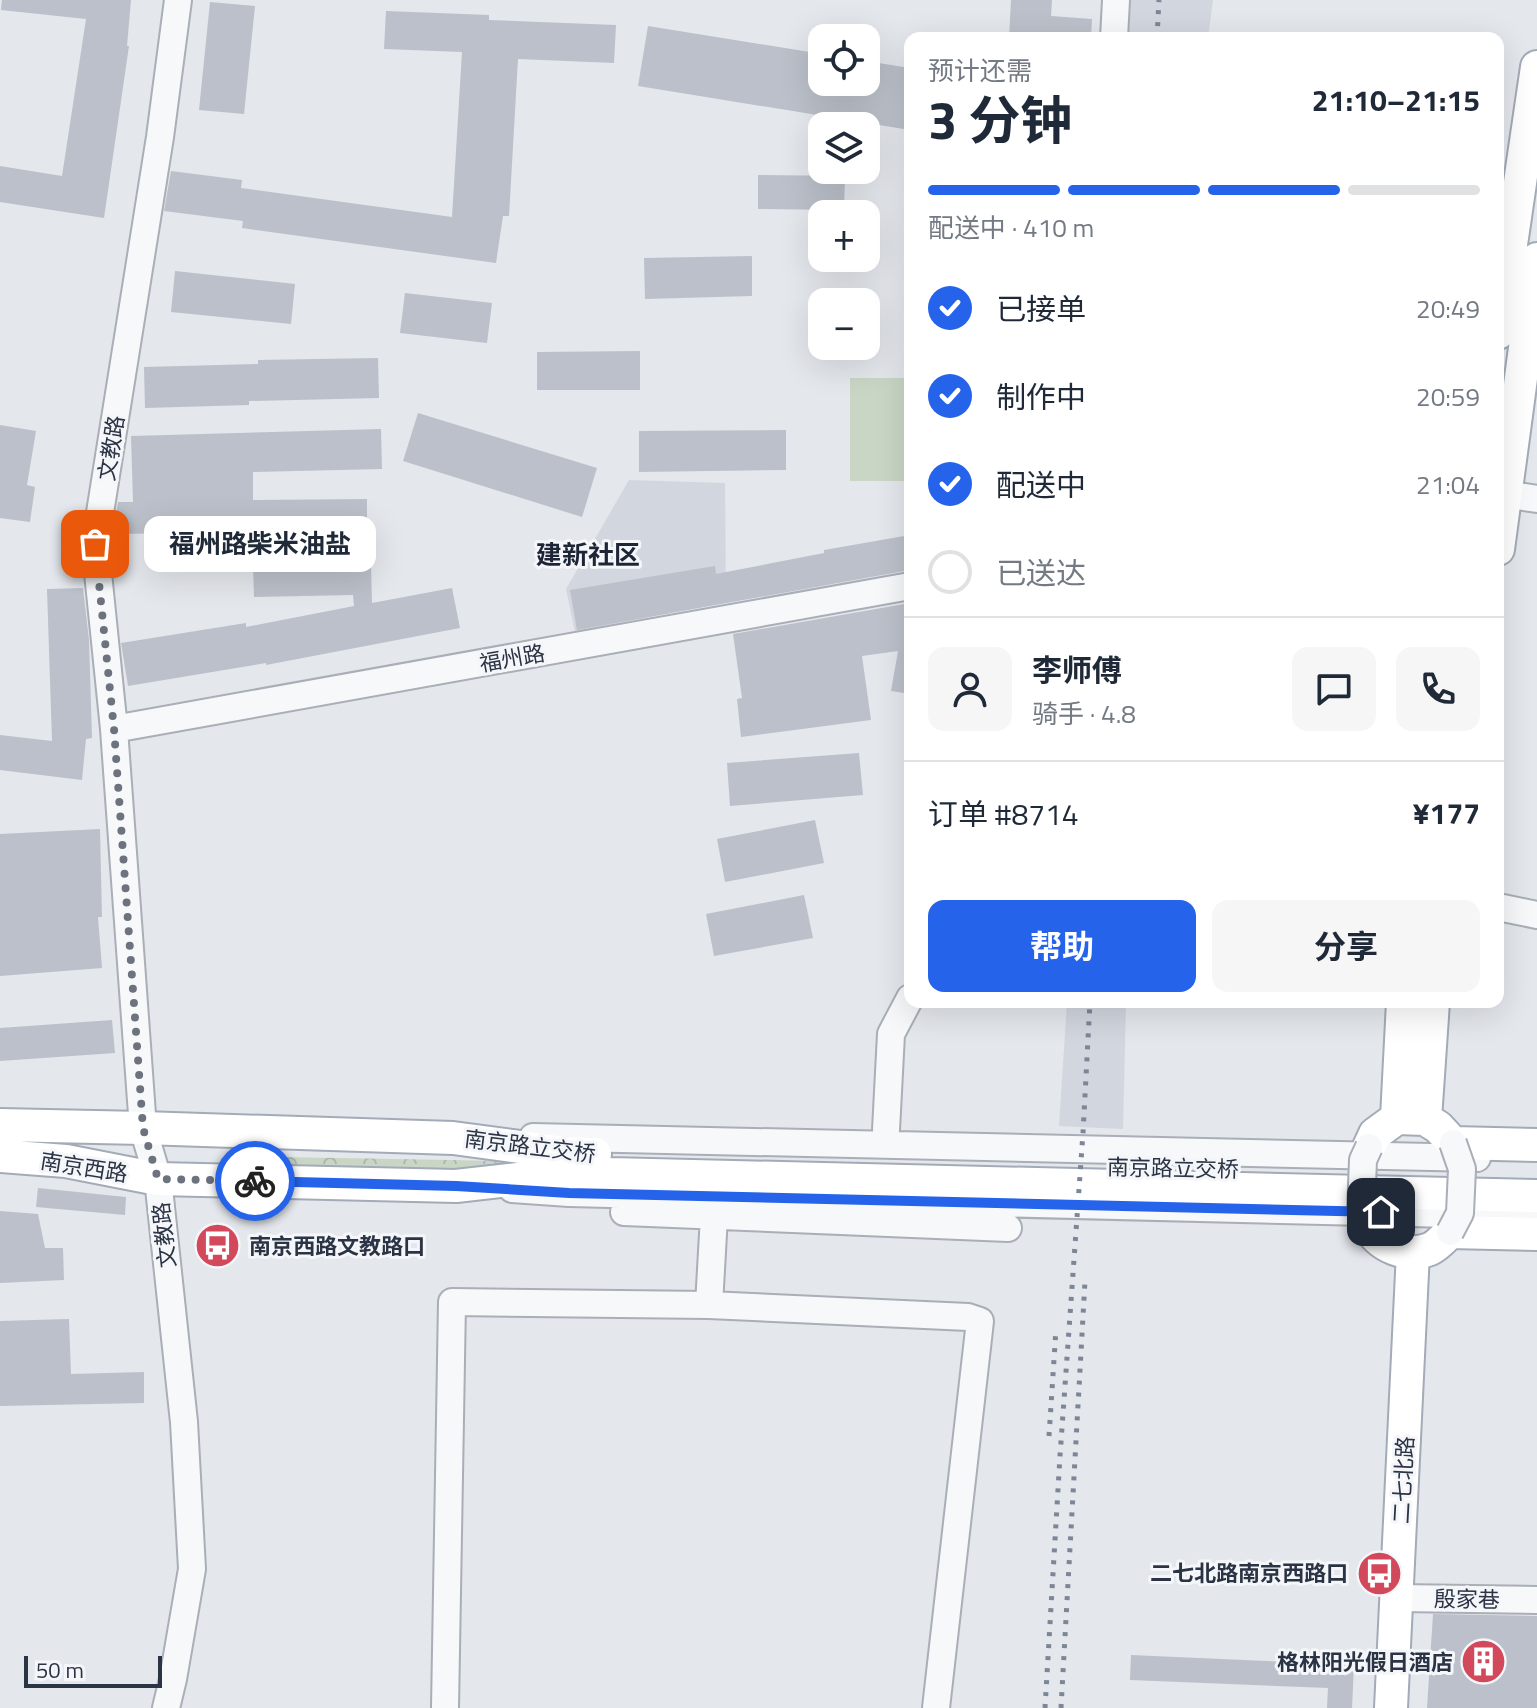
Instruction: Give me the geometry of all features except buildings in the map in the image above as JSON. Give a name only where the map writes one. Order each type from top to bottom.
[{"type":"main road","points":[[1504,292],[1537,67]]},
{"type":"main road","points":[[1504,529],[1514,495],[1537,259]]},
{"type":"main road","points":[[1403,1008],[1411,1118]]},
{"type":"main road","points":[[1411,1118],[1432,1008]]},
{"type":"main road","points":[[1369,1147],[1375,1134],[1411,1118],[1438,1127],[1453,1143],[1537,1145]]},
{"type":"main road","name":"南京西路","points":[[0,1125],[453,1138]]},
{"type":"main road","name":"南京路立交桥","points":[[453,1138],[565,1153],[1537,1177]]},
{"type":"main road","name":"南京西路","points":[[0,1156],[66,1161],[158,1179],[456,1186]]},
{"type":"main road","name":"南京路立交桥","points":[[456,1186],[569,1173],[1537,1196]]},
{"type":"main road","points":[[1368,1225],[1373,1235],[1387,1247],[1413,1252],[1432,1248],[1450,1232],[1537,1234]]},
{"type":"main road","name":"二七北路","points":[[1391,1708],[1413,1252]]},
{"type":"street","name":"文教路","points":[[166,1708],[192,1569],[184,1422],[158,1179],[143,1128],[114,729],[95,544],[160,137],[178,0]]},
{"type":"street","points":[[1114,32],[1116,0]]},
{"type":"street","name":"福州路","points":[[114,729],[904,587]]},
{"type":"street","points":[[1504,908],[1537,915]]},
{"type":"street","points":[[886,1130],[891,1034],[905,1008]]},
{"type":"street","points":[[570,1137],[592,1121],[953,1132]]},
{"type":"street","name":"南京路立交桥","points":[[453,1138],[570,1137],[1537,1160]]},
{"type":"street","points":[[1450,1232],[1460,1213],[1462,1169],[1453,1143]]},
{"type":"street","points":[[1368,1225],[1361,1211],[1363,1160],[1369,1147]]},
{"type":"street","name":"南京路立交桥","points":[[456,1186],[569,1193],[1537,1216]]},
{"type":"street","points":[[569,1193],[581,1210],[1008,1228]]},
{"type":"street","points":[[709,1305],[714,1216]]},
{"type":"street","points":[[445,1708],[452,1302],[709,1305],[968,1317],[980,1321],[936,1708]]},
{"type":"street","name":"殷家巷","points":[[1398,1598],[1537,1600]]},
{"type":"shaded area","points":[[1127,0],[1213,0],[1209,32],[1125,32]]},
{"type":"shaded area","points":[[629,480],[725,483],[726,602],[575,632],[566,589]]},
{"type":"shaded area","points":[[1067,1008],[1126,1008],[1123,1129],[1059,1126]]},
{"type":"green space","points":[[850,378],[904,378],[904,481],[850,481]]},
{"type":"green space","points":[[233,1156],[504,1161],[504,1172],[233,1169]]},
{"type":"railway","points":[[1157,32],[1159,0]]},
{"type":"railway","points":[[1045,1708],[1090,1008]]},
{"type":"railway","points":[[1061,1708],[1085,1281]]},
{"type":"railway","points":[[1049,1436],[1056,1329]]},
{"type":"way so far","points":[[95,544],[114,729],[143,1128],[158,1179],[255,1181]]},
{"type":"place","name":"福州路柴米油盐","points":[[95,544]]},
{"type":"place","name":"南京西路文教路口","points":[[218,1246]]},
{"type":"place","name":"二七北路南京西路口","points":[[1379,1573]]},
{"type":"place","name":"格林阳光假日酒店","points":[[1484,1662]]},
{"type":"district","name":"建新社区","points":[[588,555]]},
{"type":"route","points":[[255,1181],[456,1186],[569,1193],[1381,1212]]}]
